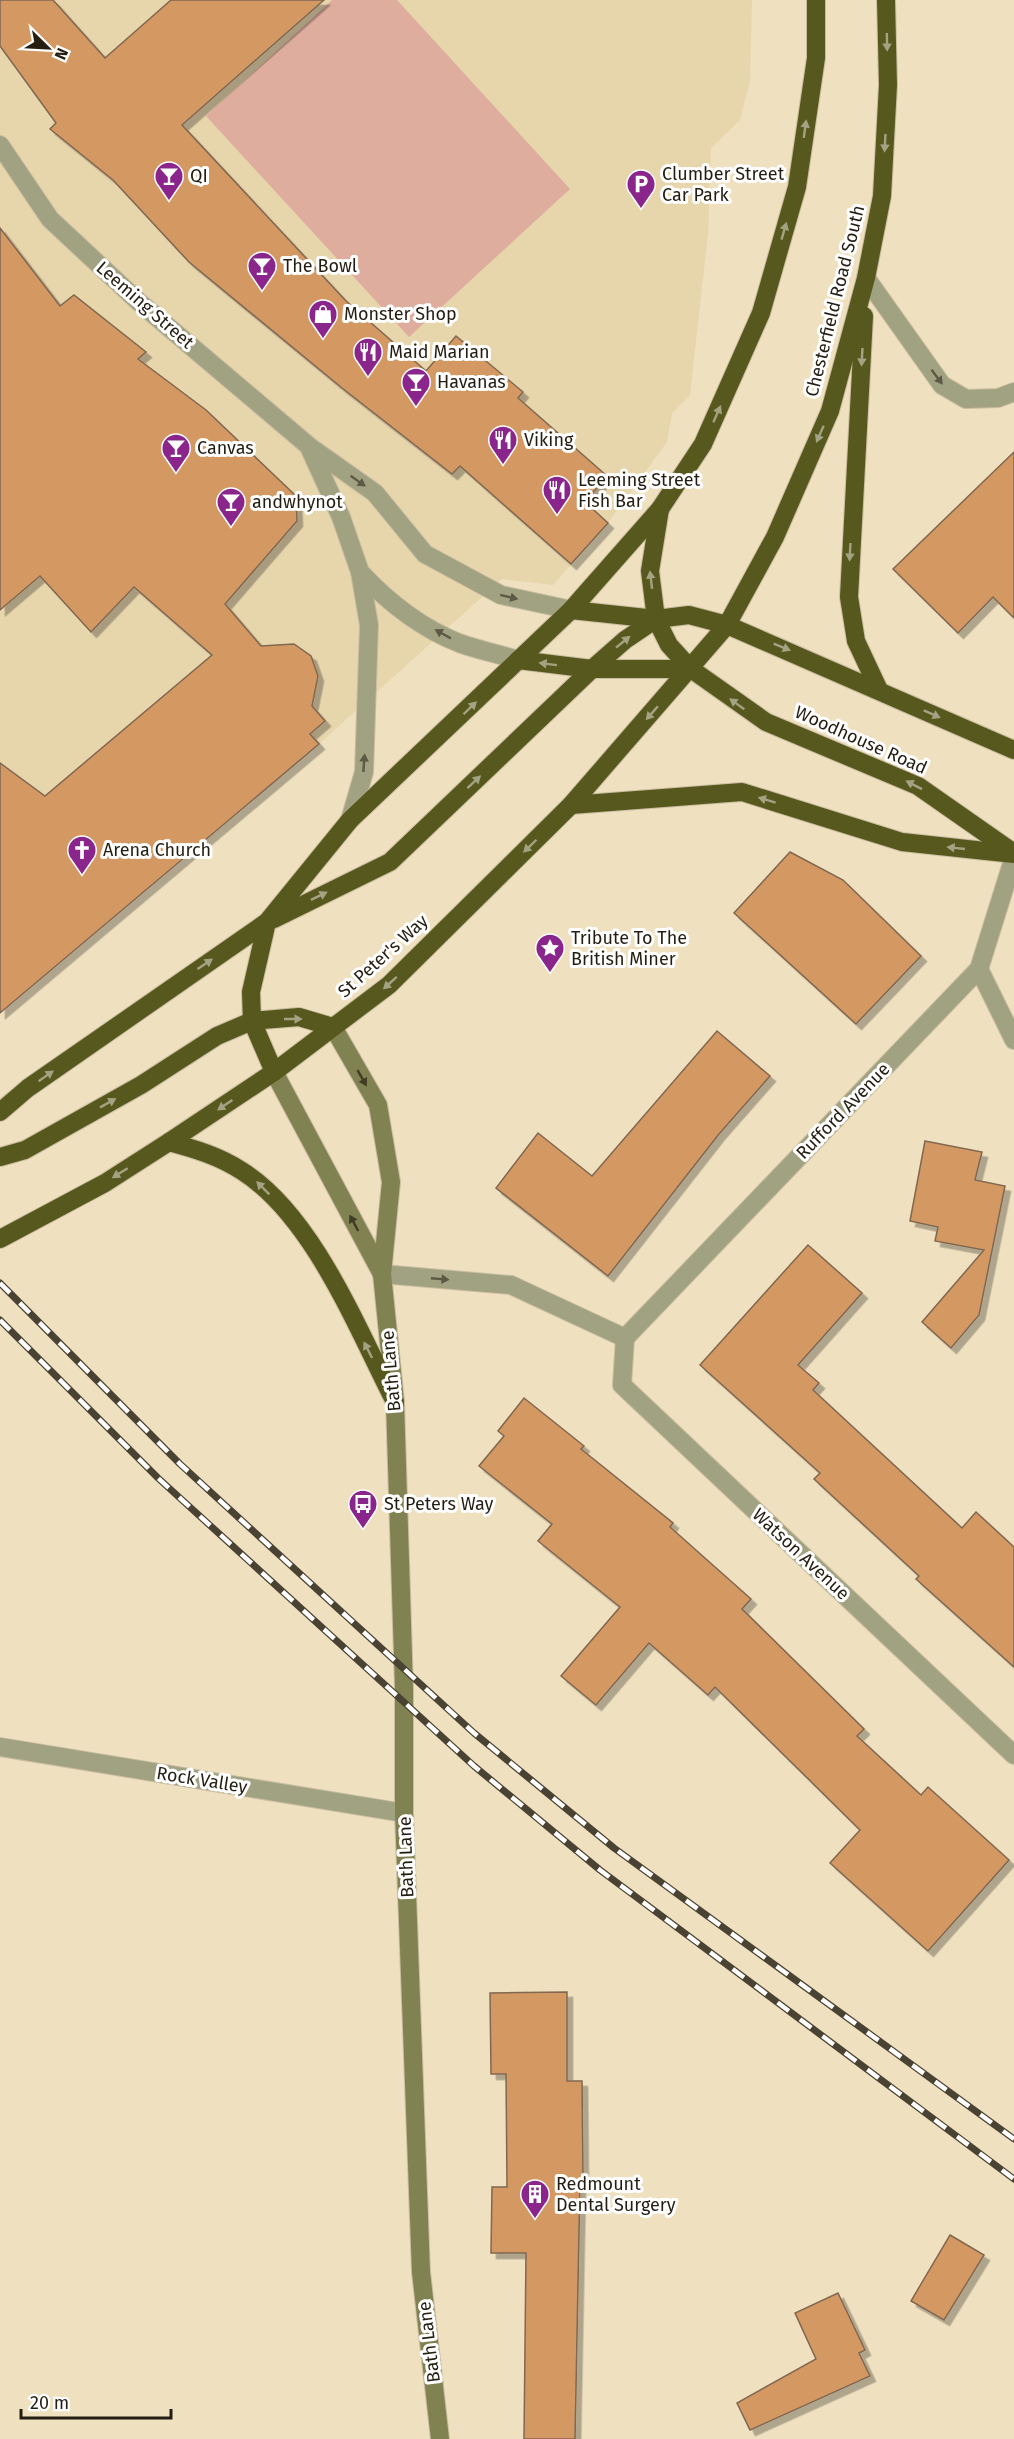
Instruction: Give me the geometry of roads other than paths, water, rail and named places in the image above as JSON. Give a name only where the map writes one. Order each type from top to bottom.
[{"type":"highway","points":[[274,1072],[252,1021],[251,992],[267,922],[350,820],[571,610],[660,509],[703,444],[761,313],[797,187],[816,58],[816,0]]},
{"type":"highway","name":"Chesterfield Road South","points":[[727,625],[775,537],[830,411],[866,278],[882,196],[888,85],[886,0]]},
{"type":"highway","points":[[866,278],[849,603],[856,640],[879,690]]},
{"type":"highway","name":"Woodhouse Road","points":[[660,509],[650,571],[656,619],[669,645],[691,669],[766,722],[918,786],[1014,855]]},
{"type":"highway","points":[[571,610],[656,619],[689,615],[727,625],[1014,750]]},
{"type":"highway","points":[[0,1112],[37,1082],[267,922],[390,862],[592,669],[625,640],[656,619]]},
{"type":"highway","name":"St Peter's Way","points":[[0,1239],[105,1183],[169,1142],[274,1072],[389,985],[571,806],[727,625]]},
{"type":"highway","points":[[518,660],[592,669],[691,669]]},
{"type":"highway","points":[[571,806],[742,792],[902,842],[1014,855]]},
{"type":"highway","points":[[0,1157],[25,1150],[141,1086],[217,1036],[252,1021],[299,1017],[333,1027]]},
{"type":"highway","points":[[169,1142],[207,1152],[241,1170],[261,1184],[296,1224],[316,1248],[395,1402]]},
{"type":"main road","name":"Bath Lane","points":[[333,1027],[378,1105],[391,1182],[382,1274],[395,1402],[404,1689],[404,1813],[421,2272],[440,2439]]},
{"type":"main road","name":"Bath Lane","points":[[274,1072],[382,1274]]},
{"type":"street","name":"Leeming Street","points":[[0,145],[50,219],[140,303],[310,447],[375,493],[425,554],[501,595],[571,610]]},
{"type":"street","points":[[866,278],[942,385],[966,399],[999,398],[1014,392]]},
{"type":"street","name":"Leeming Street","points":[[310,447],[341,518],[360,572],[369,624],[369,679],[364,772],[350,820]]},
{"type":"street","name":"Leeming Street","points":[[360,572],[382,596],[428,626],[458,642],[518,660]]},
{"type":"street","name":"Rufford Avenue","points":[[625,1338],[979,969],[1014,855]]},
{"type":"street","points":[[979,969],[1014,1040]]},
{"type":"street","points":[[382,1274],[511,1285],[625,1338]]},
{"type":"street","name":"Watson Avenue","points":[[625,1338],[622,1385],[1014,1755]]},
{"type":"street","name":"Rock Valley","points":[[0,1747],[404,1813]]},
{"type":"railway","points":[[0,1283],[180,1464],[474,1733],[614,1848],[1014,2139]]},
{"type":"railway","points":[[0,1320],[158,1478],[474,1766],[600,1870],[1014,2179]]},
{"type":"place","name":"QI","points":[[169,202]]},
{"type":"place","name":"Clumber Street Car Park","points":[[641,210]]},
{"type":"place","name":"The Bowl","points":[[262,292]]},
{"type":"place","name":"Monster Shop","points":[[323,340]]},
{"type":"place","name":"Maid Marian","points":[[368,378]]},
{"type":"place","name":"Havanas","points":[[416,408]]},
{"type":"place","name":"Viking","points":[[503,466]]},
{"type":"place","name":"Canvas","points":[[176,474]]},
{"type":"place","name":"Leeming Street Fish Bar","points":[[557,516]]},
{"type":"place","name":"andwhynot","points":[[231,528]]},
{"type":"place","name":"Arena Church","points":[[82,876]]},
{"type":"place","name":"Tribute To The British Miner","points":[[550,974]]},
{"type":"place","name":"St Peters Way","points":[[363,1530]]},
{"type":"place","name":"Redmount Dental Surgery","points":[[535,2220]]}]
